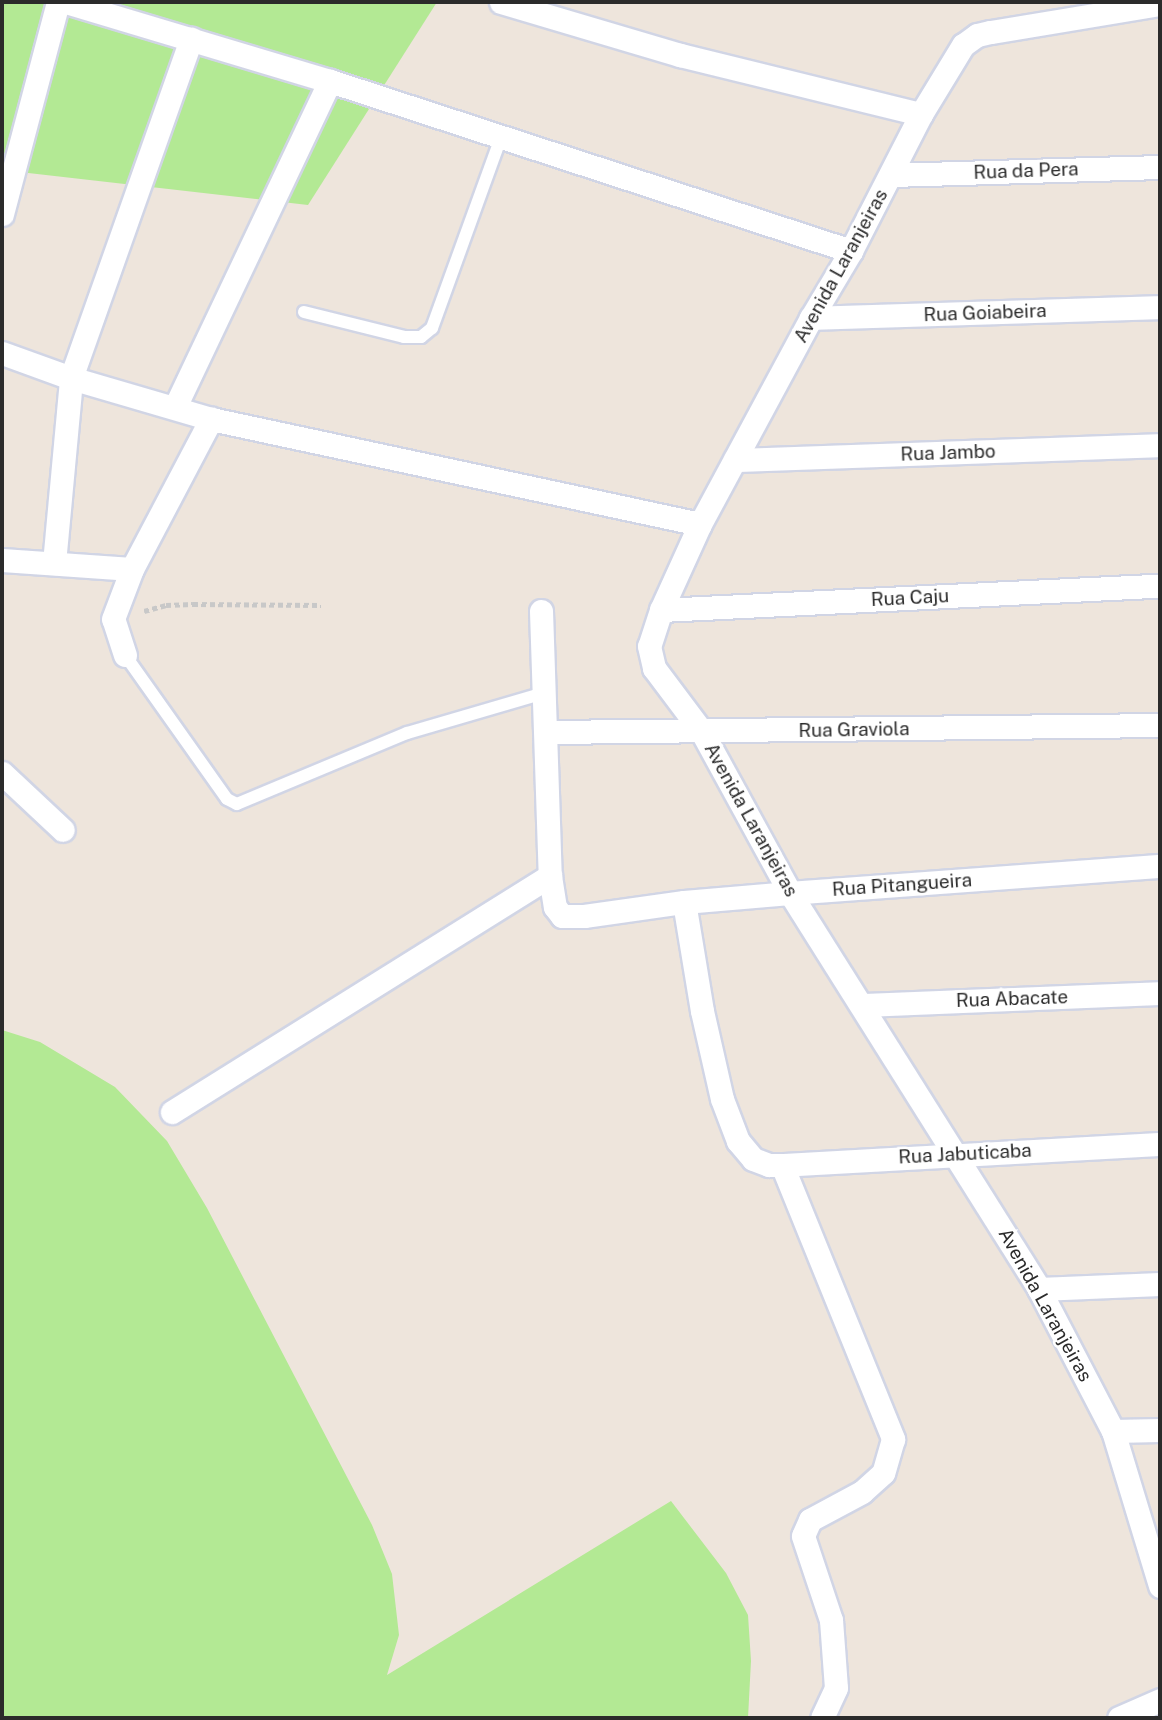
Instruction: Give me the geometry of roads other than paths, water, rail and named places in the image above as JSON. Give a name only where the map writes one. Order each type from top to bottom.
[{"type":"street","points":[[2,214],[58,2]]},
{"type":"street","points":[[65,2],[330,81],[851,250]]},
{"type":"street","points":[[501,2],[680,55],[921,114]]},
{"type":"street","name":"Avenida Laranjeiras","points":[[1160,4],[977,35],[957,54],[921,114],[851,250],[811,318],[700,524],[661,610],[649,646],[651,661],[702,732],[790,893],[863,1005],[1039,1289],[1113,1431],[1160,1586]]},
{"type":"street","points":[[54,563],[71,378],[191,39]]},
{"type":"street","points":[[175,407],[330,81]]},
{"type":"street","name":"Rua da Pera","points":[[891,175],[1160,167]]},
{"type":"street","name":"Rua Goiabeira","points":[[811,318],[1160,307]]},
{"type":"street","points":[[2,354],[71,378],[211,419],[700,524]]},
{"type":"street","points":[[125,655],[113,619],[132,569],[211,419]]},
{"type":"street","name":"Rua Jambo","points":[[735,460],[1160,445]]},
{"type":"street","points":[[2,560],[132,569]]},
{"type":"street","name":"Rua Caju","points":[[661,610],[1160,586]]},
{"type":"street","points":[[172,1112],[550,876],[541,611]]},
{"type":"street","name":"Rua Graviola","points":[[547,732],[1160,724]]},
{"type":"street","points":[[2,773],[62,830]]},
{"type":"street","name":"Rua Pitangueira","points":[[550,876],[555,907],[562,916],[584,916],[684,902],[1160,866]]},
{"type":"street","points":[[684,902],[702,1011],[730,1126],[745,1151],[776,1165],[893,1439],[883,1473],[862,1492],[810,1520],[803,1536],[831,1620],[836,1688],[822,1718]]},
{"type":"street","name":"Rua Abacate","points":[[863,1005],[1160,993]]},
{"type":"street","name":"Rua Jabuticaba","points":[[776,1165],[1160,1144]]},
{"type":"street","points":[[1039,1289],[1160,1284]]},
{"type":"street","points":[[1113,1431],[1160,1430]]},
{"type":"street","points":[[1119,1718],[1160,1700]]},
{"type":"lane","points":[[304,312],[404,337],[421,337],[432,328],[501,137]]},
{"type":"lane","points":[[125,655],[228,799],[237,804],[407,733],[544,693]]}]
